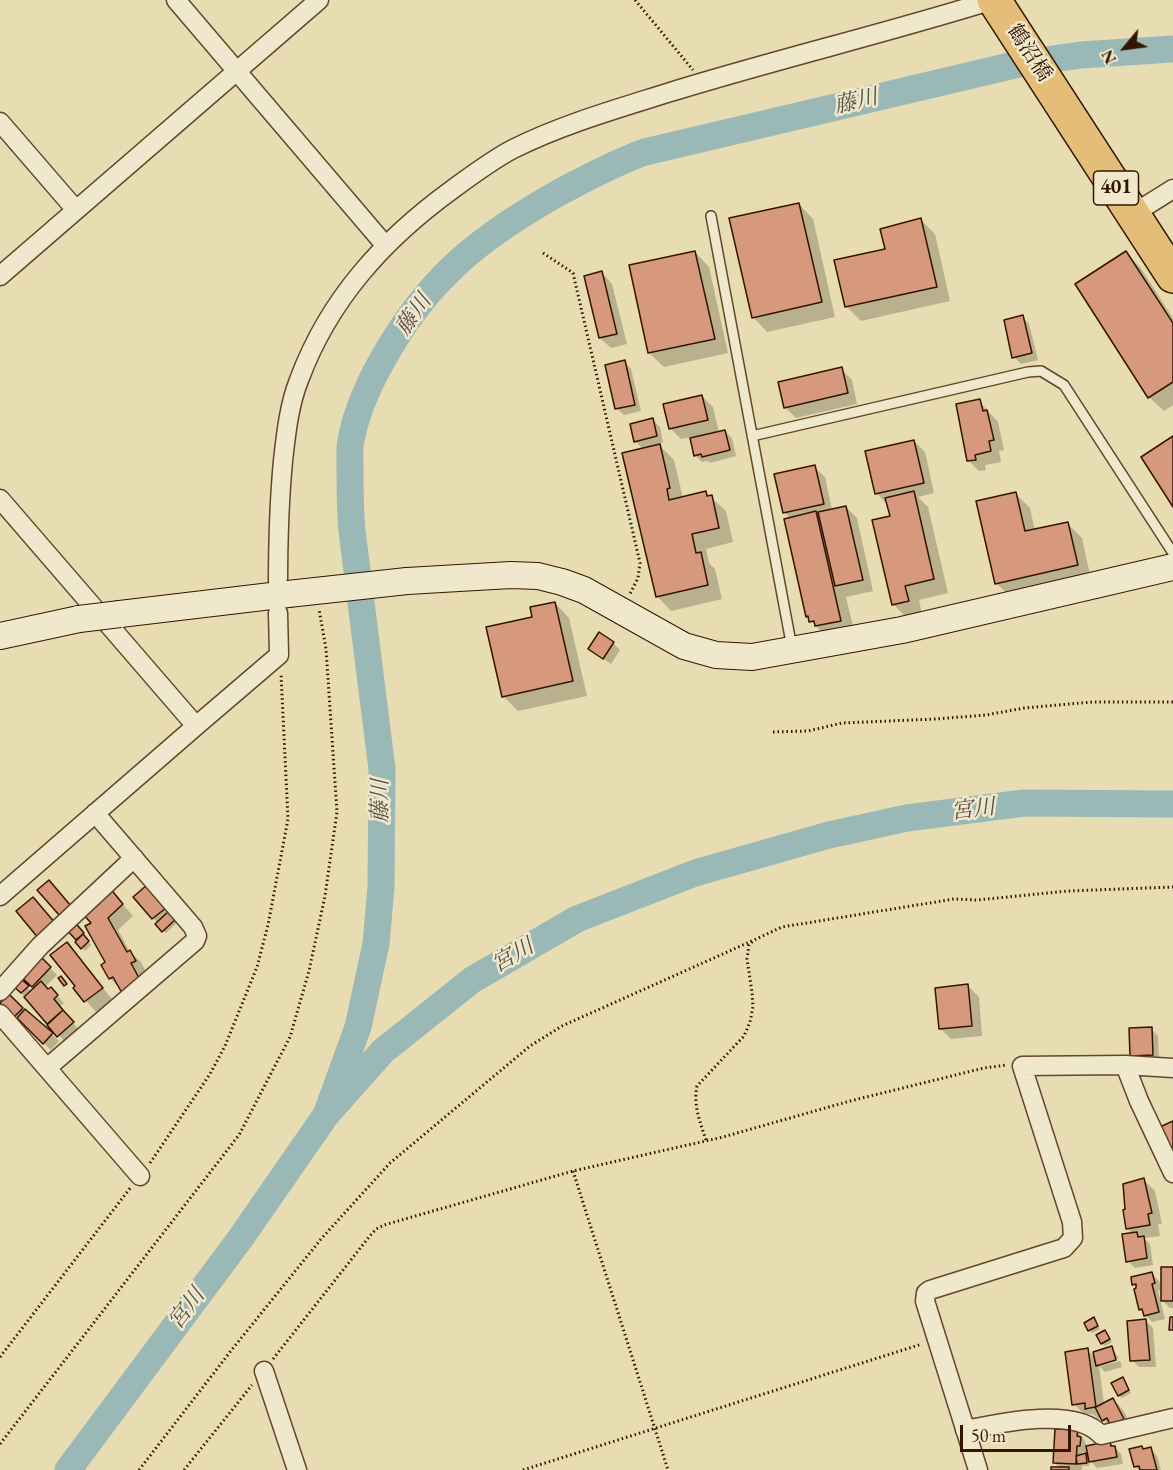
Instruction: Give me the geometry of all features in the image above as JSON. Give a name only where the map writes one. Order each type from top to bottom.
[{"type":"highway","name":"鶴沼橋","points":[[995,2],[1133,214]]},
{"type":"highway","name":"401","points":[[1133,214],[1173,276]]},
{"type":"street","points":[[176,0],[385,245]]},
{"type":"street","points":[[0,276],[319,0]]},
{"type":"street","points":[[0,896],[279,655],[280,490],[286,434],[298,381],[327,324],[356,278],[385,245],[430,206],[512,150],[577,122],[704,82],[995,2]]},
{"type":"street","points":[[0,122],[76,210]]},
{"type":"street","points":[[1133,214],[1173,189]]},
{"type":"street","points":[[0,499],[196,726]]},
{"type":"street","points":[[0,636],[79,619],[120,614],[281,598],[407,581],[511,575],[538,576],[584,590],[684,646],[716,655],[752,657],[902,630],[1173,567]]},
{"type":"street","points":[[47,1068],[195,941],[197,936],[193,927],[95,813]]},
{"type":"street","points":[[0,991],[40,946],[134,858]]},
{"type":"street","points":[[0,1014],[140,1176]]},
{"type":"street","points":[[1125,1065],[1139,1101],[1173,1173]]},
{"type":"street","points":[[978,1470],[925,1301],[926,1293],[930,1290],[1064,1248],[1073,1238],[1072,1222],[1022,1066],[1125,1065],[1173,1068]]},
{"type":"street","points":[[264,1371],[297,1470]]},
{"type":"street","points":[[965,1430],[1030,1419],[1084,1423],[1101,1435],[1173,1418]]},
{"type":"lane","points":[[711,216],[793,650]]},
{"type":"lane","points":[[752,436],[1028,372],[1041,371],[1064,385],[1173,553]]},
{"type":"path","points":[[634,0],[704,82]]},
{"type":"path","points":[[543,253],[573,273],[640,562],[635,587],[620,611]]},
{"type":"path","points":[[0,1444],[239,1135],[290,1037],[309,971],[325,896],[337,812],[326,649],[318,603]]},
{"type":"path","points":[[0,1357],[158,1153],[210,1074],[239,1014],[257,967],[268,925],[288,819],[279,655]]},
{"type":"path","points":[[773,732],[808,731],[842,723],[966,717],[1024,708],[1092,702],[1173,702]]},
{"type":"path","points":[[140,1470],[230,1352],[321,1239],[390,1163],[530,1046],[562,1026],[782,927],[954,898],[977,900],[1068,891],[1173,887]]},
{"type":"path","points":[[706,1140],[698,1116],[695,1097],[697,1086],[744,1036],[750,1022],[753,1000],[747,959],[749,945],[754,940]]},
{"type":"path","points":[[183,1470],[376,1229],[384,1225],[573,1171],[706,1140],[850,1101],[984,1068],[1022,1066]]},
{"type":"path","points":[[573,1171],[668,1470]]},
{"type":"path","points":[[524,1470],[937,1339]]},
{"type":"building","points":[[799,203],[822,302],[752,318],[729,218]]},
{"type":"building","points":[[921,218],[937,287],[845,307],[834,260],[885,249],[880,229]]},
{"type":"building","points":[[695,251],[715,339],[648,353],[629,265]]},
{"type":"building","points":[[1126,251],[1173,323],[1173,382],[1148,398],[1075,284]]},
{"type":"building","points":[[602,271],[617,334],[599,338],[584,276]]},
{"type":"building","points":[[1023,315],[1032,353],[1012,358],[1004,320]]},
{"type":"building","points":[[625,360],[635,405],[615,409],[605,365]]},
{"type":"building","points":[[842,367],[848,393],[784,408],[778,382]]},
{"type":"building","points":[[702,395],[708,420],[669,429],[663,404]]},
{"type":"building","points":[[980,399],[983,411],[987,410],[994,440],[989,441],[991,451],[975,455],[976,460],[967,461],[956,404]]},
{"type":"building","points":[[653,418],[657,436],[634,442],[630,424]]},
{"type":"building","points":[[725,430],[730,450],[702,457],[701,454],[694,456],[690,438]]},
{"type":"building","points":[[1173,436],[1173,507],[1141,457]]},
{"type":"building","points":[[914,440],[924,483],[875,494],[865,451]]},
{"type":"building","points":[[660,444],[670,488],[667,489],[669,500],[706,491],[707,496],[712,495],[719,528],[692,534],[696,553],[701,552],[708,585],[656,597],[622,453]]},
{"type":"building","points":[[815,465],[824,504],[783,513],[774,474]]},
{"type":"building","points":[[914,491],[934,579],[905,586],[909,601],[892,605],[872,520],[890,516],[885,498]]},
{"type":"building","points":[[1016,492],[1025,531],[1068,522],[1078,565],[995,584],[976,501]]},
{"type":"building","points":[[846,506],[863,580],[835,586],[818,512]]},
{"type":"building","points":[[816,511],[841,621],[815,626],[814,621],[809,622],[808,616],[806,617],[784,519]]},
{"type":"building","points":[[555,602],[573,681],[502,697],[486,627],[532,617],[530,607]]},
{"type":"building","points":[[599,632],[614,642],[603,659],[588,649]]},
{"type":"building","points":[[49,880],[71,906],[60,916],[37,890]]},
{"type":"building","points":[[147,885],[166,908],[152,919],[133,897]]},
{"type":"building","points":[[109,887],[123,904],[108,918],[127,952],[130,950],[136,961],[131,963],[139,978],[122,993],[113,977],[109,979],[101,965],[105,962],[85,926],[91,923],[82,913]]},
{"type":"building","points":[[33,897],[56,924],[39,939],[16,911]]},
{"type":"building","points":[[170,910],[177,918],[162,932],[155,924]]},
{"type":"building","points":[[73,920],[84,933],[76,940],[65,928]]},
{"type":"building","points":[[83,934],[89,941],[81,949],[75,942]]},
{"type":"building","points":[[67,942],[103,988],[84,1002],[73,988],[75,986],[50,955]]},
{"type":"building","points":[[39,955],[51,967],[32,987],[19,975]]},
{"type":"building","points":[[61,976],[67,984],[64,986],[58,978]]},
{"type":"building","points":[[19,977],[29,986],[21,993],[12,985]]},
{"type":"building","points":[[41,981],[58,995],[54,999],[63,1010],[47,1024],[24,997]]},
{"type":"building","points":[[968,984],[972,1026],[939,1029],[935,988]]},
{"type":"building","points":[[9,994],[23,1008],[14,1017],[0,1003]]},
{"type":"building","points":[[25,1009],[53,1033],[43,1044],[17,1018]]},
{"type":"building","points":[[63,1010],[74,1022],[57,1037],[47,1025]]},
{"type":"building","points":[[1152,1027],[1153,1055],[1130,1056],[1129,1028]]},
{"type":"building","points":[[1173,1121],[1173,1154],[1160,1127]]},
{"type":"building","points":[[1144,1178],[1152,1213],[1148,1214],[1150,1225],[1126,1229],[1123,1184]]},
{"type":"building","points":[[1137,1232],[1138,1237],[1144,1236],[1147,1258],[1126,1262],[1122,1234]]},
{"type":"building","points":[[1161,1267],[1173,1267],[1173,1301],[1161,1301]]},
{"type":"building","points":[[1152,1272],[1155,1283],[1152,1284],[1159,1312],[1144,1316],[1142,1309],[1139,1310],[1134,1289],[1136,1284],[1132,1285],[1131,1277]]},
{"type":"building","points":[[1094,1317],[1098,1326],[1088,1331],[1084,1323]]},
{"type":"building","points":[[1170,1317],[1173,1317],[1173,1330],[1169,1330]]},
{"type":"building","points":[[1146,1319],[1150,1360],[1130,1361],[1127,1321]]},
{"type":"building","points":[[1105,1330],[1110,1339],[1101,1344],[1096,1335]]},
{"type":"building","points":[[1112,1346],[1116,1360],[1096,1366],[1093,1352]]},
{"type":"building","points":[[1088,1348],[1096,1407],[1113,1398],[1124,1419],[1111,1426],[1107,1418],[1102,1421],[1095,1407],[1085,1409],[1085,1403],[1072,1405],[1065,1352]]},
{"type":"building","points":[[1123,1377],[1129,1390],[1118,1396],[1111,1383]]},
{"type":"building","points":[[1055,1429],[1078,1430],[1077,1436],[1081,1437],[1080,1446],[1077,1446],[1076,1464],[1053,1463]]},
{"type":"building","points":[[1110,1441],[1111,1446],[1115,1446],[1117,1457],[1089,1462],[1086,1446]]},
{"type":"building","points":[[1142,1446],[1143,1449],[1151,1447],[1157,1470],[1140,1470],[1139,1466],[1134,1467],[1129,1449]]},
{"type":"building","points":[[1086,1453],[1087,1463],[1077,1464],[1076,1456]]},
{"type":"building","points":[[1051,1467],[1069,1467],[1069,1470],[1051,1470]]},
{"type":"waterway","name":"藤川","points":[[326,1115],[358,1027],[376,944],[381,887],[382,769],[352,531],[350,443],[361,405],[375,373],[404,324],[422,300],[462,258],[508,223],[562,191],[613,165],[645,152],[1023,63],[1081,55],[1173,49]]},
{"type":"waterway","name":"宮川","points":[[68,1470],[240,1239],[326,1115],[383,1051],[472,980],[577,919],[695,873],[829,835],[907,818],[1024,803],[1173,804]]}]
